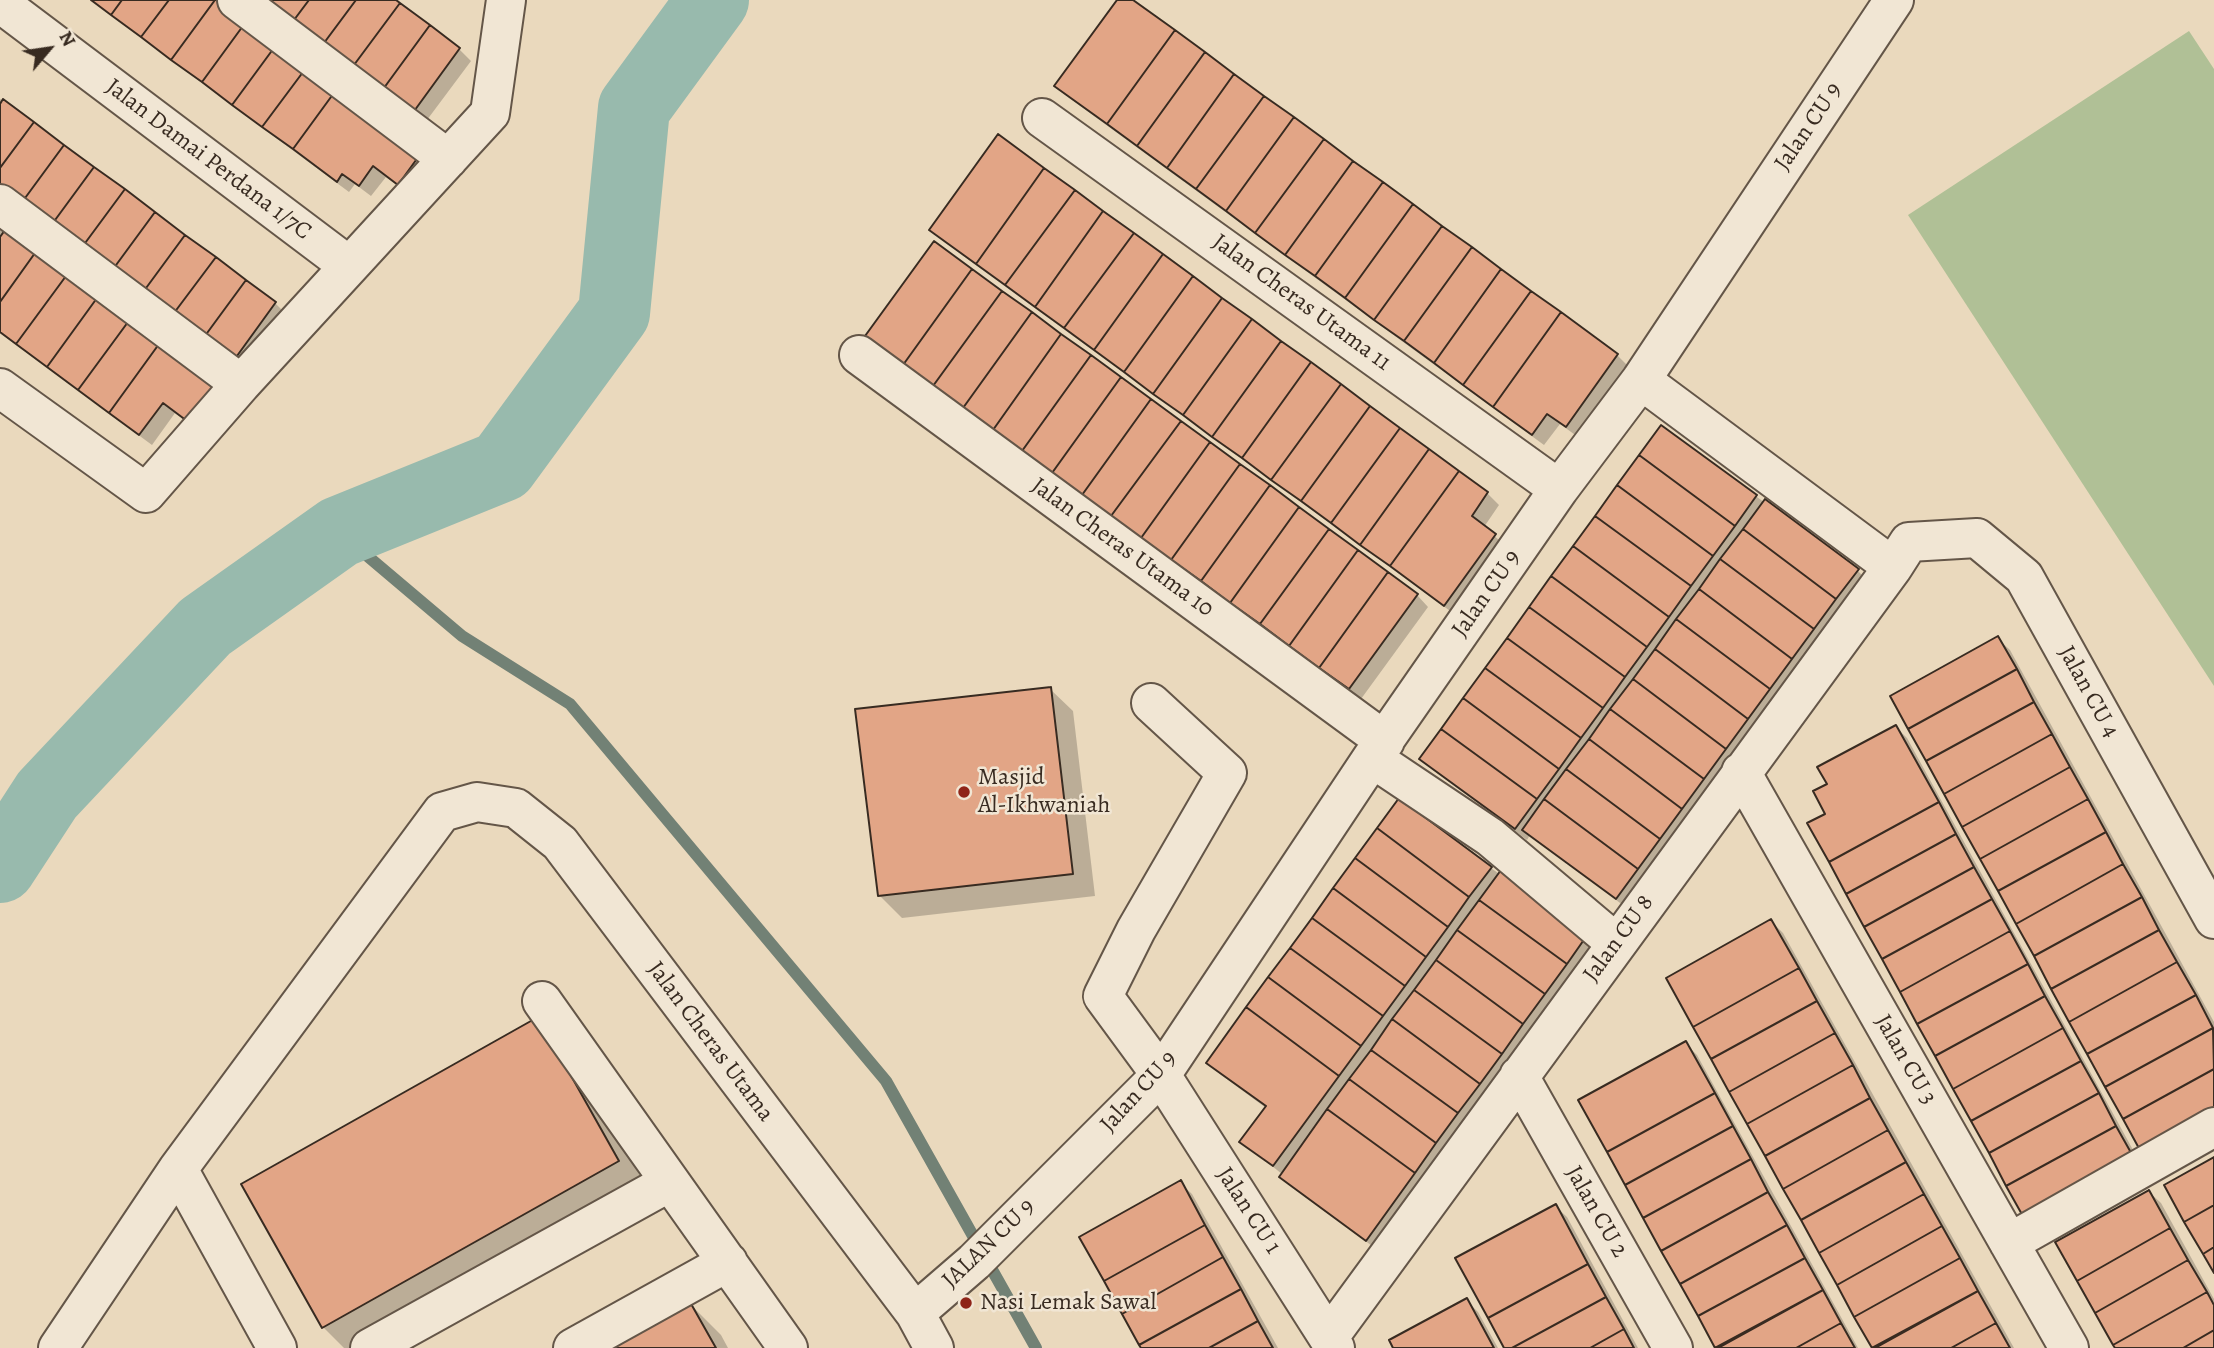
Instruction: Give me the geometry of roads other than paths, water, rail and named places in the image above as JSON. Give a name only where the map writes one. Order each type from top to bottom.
[{"type":"street","points":[[237,0],[448,159]]},
{"type":"street","points":[[0,388],[146,493],[490,113],[506,0]]},
{"type":"street","name":"Jalan CU 9","points":[[1063,1173],[1161,1075],[1378,750],[1559,489],[1641,380],[1894,0]]},
{"type":"street","name":"Jalan Damai Perdana 1/7C","points":[[0,3],[349,266]]},
{"type":"street","name":"Jalan Cheras Utama 11","points":[[1042,118],[1559,489]]},
{"type":"street","points":[[0,204],[242,384]]},
{"type":"street","name":"Jalan Cheras Utama 10","points":[[859,355],[1490,836],[1616,943]]},
{"type":"street","points":[[1641,380],[1901,555]]},
{"type":"street","name":"Jalan CU 4","points":[[1901,555],[1977,538],[2024,577],[2214,919]]},
{"type":"street","name":"Jalan CU 8","points":[[1332,1342],[1519,1076],[1901,555]]},
{"type":"street","name":"Jalan CU 1","points":[[1152,703],[1227,773],[1136,930],[1103,996],[1161,1075],[1332,1342]]},
{"type":"street","name":"Jalan CU 3","points":[[1741,772],[2069,1348]]},
{"type":"street","name":"Jalan Cheras Utama","points":[[178,1169],[442,812],[477,802],[516,808],[560,843],[915,1313],[934,1348]]},
{"type":"street","points":[[542,1001],[788,1348]]},
{"type":"street","name":"Jalan CU 2","points":[[1519,1076],[1673,1348]]},
{"type":"street","points":[[2009,1243],[2214,1127]]},
{"type":"street","points":[[58,1348],[178,1169],[277,1348]]},
{"type":"street","name":"JALAN CU 9","points":[[915,1313],[974,1262],[1063,1173]]},
{"type":"street","points":[[370,1348],[670,1182]]},
{"type":"street","points":[[573,1348],[728,1262]]},
{"type":"waterway","points":[[0,867],[47,795],[205,627],[339,532],[502,466],[614,313],[634,108],[713,0]]},
{"type":"waterway","points":[[339,532],[462,636],[570,704],[886,1081],[1036,1348]]},
{"type":"place","name":"Masjid Al-Ikhwaniah","points":[[964,792]]},
{"type":"place","name":"Nasi Lemak Sawal","points":[[966,1303]]}]
